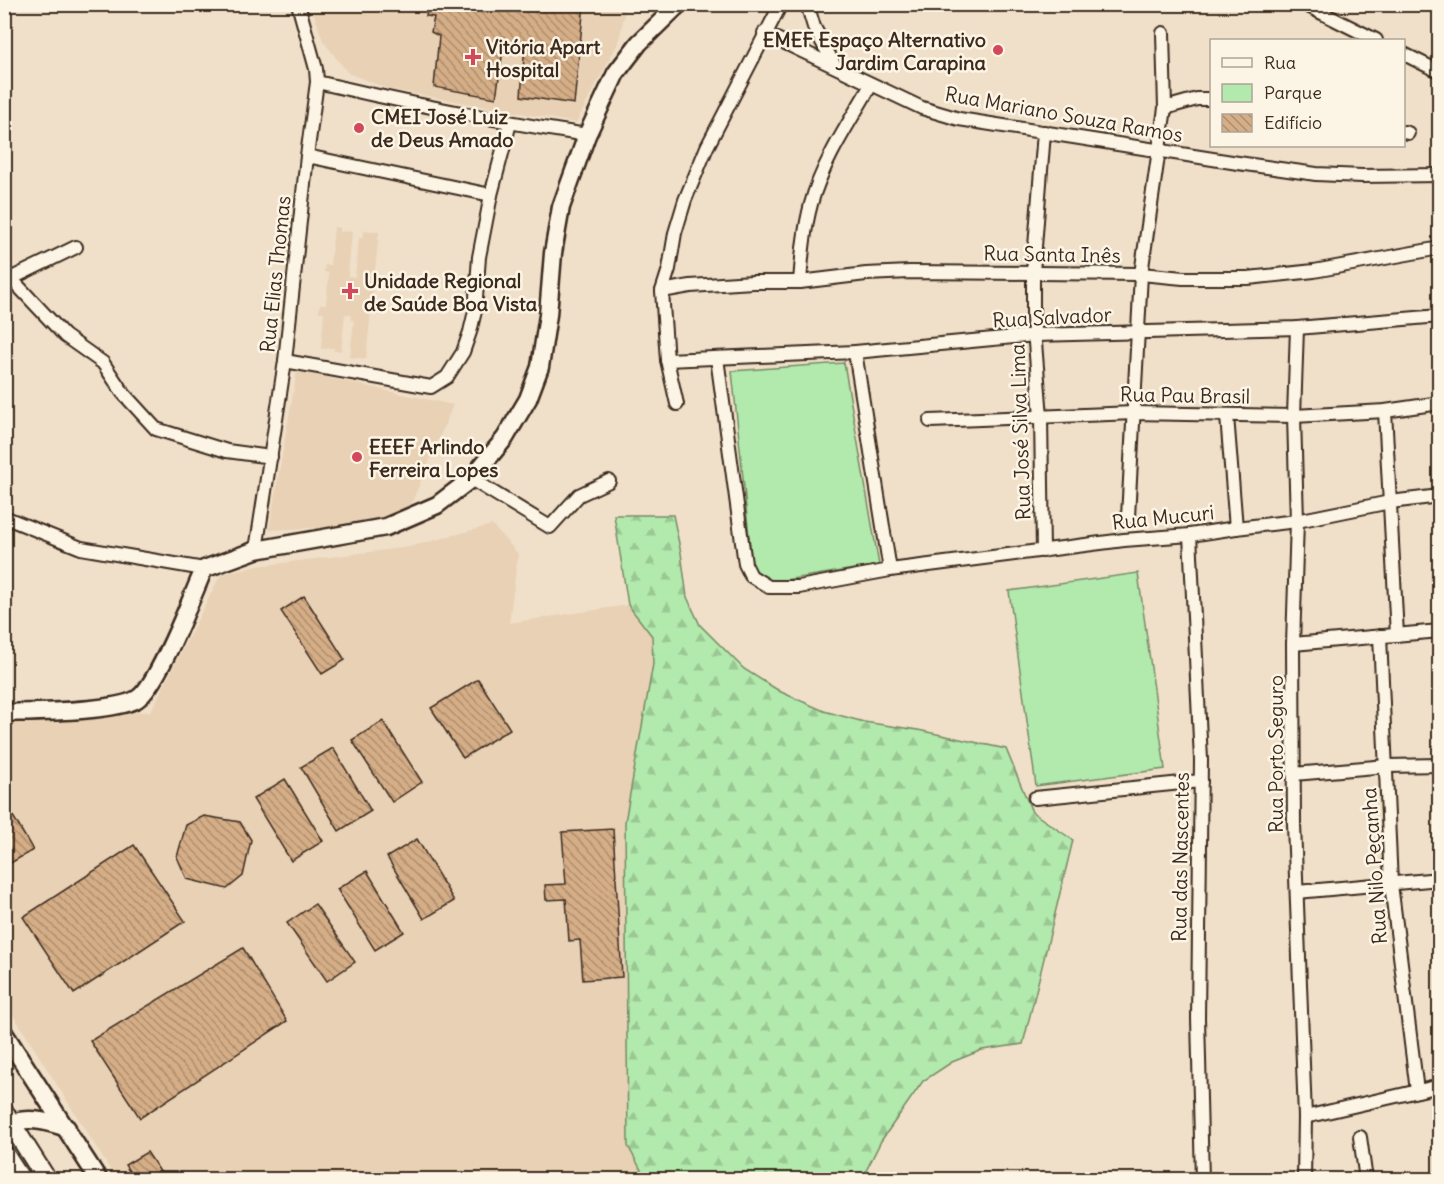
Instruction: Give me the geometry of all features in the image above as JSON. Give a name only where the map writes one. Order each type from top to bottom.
[{"type":"main road","points":[[7,1120],[47,1179]]},
{"type":"main road","points":[[4,1154],[21,1179]]},
{"type":"street","name":"Rua Elias Thomas","points":[[256,549],[285,361],[317,82],[316,69],[298,4]]},
{"type":"street","points":[[4,517],[81,548],[204,569],[256,549],[386,526],[437,505],[471,479],[505,438],[528,399],[540,367],[548,315],[553,253],[561,207],[587,135],[616,73],[639,43],[679,4]]},
{"type":"street","points":[[677,404],[667,360],[662,291],[669,269],[675,233],[696,172],[764,33],[781,4]]},
{"type":"street","points":[[807,4],[814,27],[835,66]]},
{"type":"street","points":[[1304,4],[1374,39]]},
{"type":"street","name":"Rua Mariano Souza Ramos","points":[[764,33],[922,108],[959,119],[1316,174],[1362,176],[1440,174]]},
{"type":"street","points":[[1128,517],[1140,274],[1165,108],[1163,33]]},
{"type":"street","points":[[1405,54],[1440,72]]},
{"type":"street","points":[[317,82],[382,98],[510,123],[587,135]]},
{"type":"street","points":[[800,282],[805,230],[811,202],[842,134],[872,85]]},
{"type":"street","points":[[1165,108],[1197,99],[1210,99]]},
{"type":"street","points":[[285,361],[431,387],[447,378],[463,352],[475,311],[478,257],[510,123]]},
{"type":"street","name":"Rua José Silva Lima","points":[[1043,551],[1041,417],[1033,318],[1033,272],[1044,132]]},
{"type":"street","points":[[307,156],[491,195]]},
{"type":"street","points":[[76,247],[7,275],[65,336],[103,363],[123,393],[156,429],[227,451],[271,457]]},
{"type":"street","name":"Rua Santa Inês","points":[[662,291],[698,285],[800,282],[899,272],[1140,274],[1218,279],[1281,276],[1440,248]]},
{"type":"street","name":"Rua Salvador","points":[[667,360],[855,352],[1036,335],[1297,328],[1440,316]]},
{"type":"street","name":"Rua Porto Seguro","points":[[1297,328],[1294,416],[1298,521],[1293,644],[1294,774],[1305,1117],[1304,1179]]},
{"type":"street","points":[[855,352],[890,570]]},
{"type":"street","name":"Rua Mucuri","points":[[717,358],[746,564],[751,576],[769,587],[800,587],[890,570],[1124,540],[1190,535],[1298,521],[1390,502],[1440,496]]},
{"type":"street","name":"Rua Pau Brasil","points":[[930,421],[1134,413],[1294,416],[1385,411],[1440,403]]},
{"type":"street","points":[[1385,411],[1397,635]]},
{"type":"street","points":[[1227,416],[1236,528]]},
{"type":"street","points":[[471,479],[550,527],[579,495],[609,481]]},
{"type":"street","name":"Rua das Nascentes","points":[[1190,535],[1201,781],[1198,1018],[1202,1179]]},
{"type":"street","points":[[4,713],[118,707],[138,699],[153,681],[204,569]]},
{"type":"street","points":[[1293,644],[1440,631]]},
{"type":"street","name":"Rua Nilo Peçanha","points":[[1380,636],[1391,884],[1418,1091]]},
{"type":"street","points":[[1294,774],[1387,766],[1440,765]]},
{"type":"street","points":[[1035,798],[1201,781]]},
{"type":"street","points":[[1297,892],[1440,879]]},
{"type":"street","points":[[4,1033],[99,1179]]},
{"type":"street","points":[[1305,1117],[1440,1086]]},
{"type":"street","points":[[7,1120],[33,1119],[67,1128]]},
{"type":"street","points":[[1360,1137],[1366,1179]]},
{"type":"shaded area","name":"Vitória Apart Hospital","points":[[311,5],[626,5],[619,41],[576,123],[388,89],[348,73],[323,41]]},
{"type":"shaded area","name":"Unidade Regional de Saúde Boa Vista","points":[[334,227],[340,228],[340,232],[352,231],[348,276],[355,277],[359,238],[363,238],[364,231],[379,232],[366,359],[350,357],[354,321],[351,320],[351,314],[345,314],[341,351],[334,351],[334,348],[321,349],[324,312],[319,312],[320,304],[326,304],[329,273],[324,272],[325,265],[330,265]]},
{"type":"shaded area","name":"EEEF Arlindo Ferreira Lopes","points":[[297,371],[453,405],[409,509],[370,521],[331,527],[269,530]]},
{"type":"shaded area","points":[[492,525],[518,554],[509,623],[628,605],[652,636],[653,664],[628,1146],[646,1179],[116,1179],[5,1002],[5,724],[151,711],[221,574],[258,566],[409,547]]},
{"type":"green space","points":[[844,363],[879,565],[754,585],[732,371]]},
{"type":"green space","points":[[614,515],[673,515],[687,597],[700,625],[744,669],[781,692],[824,711],[864,722],[918,730],[1006,749],[1032,812],[1073,840],[1023,1044],[982,1050],[952,1062],[923,1081],[881,1141],[862,1179],[646,1179],[628,1146],[625,822],[653,664],[652,636],[628,605]]},
{"type":"green space","points":[[1138,573],[1165,769],[1036,786],[1009,591]]},
{"type":"building","name":"Vitória Apart Hospital","points":[[427,4],[584,4],[574,104],[521,96],[525,44],[504,43],[496,98],[434,87],[439,36],[431,32],[434,17],[426,16]]},
{"type":"building","points":[[304,596],[345,660],[322,674],[281,611]]},
{"type":"building","points":[[478,679],[510,729],[463,758],[431,708]]},
{"type":"building","points":[[383,721],[422,782],[392,802],[352,740]]},
{"type":"building","points":[[333,748],[371,811],[339,831],[301,767]]},
{"type":"building","points":[[285,779],[323,841],[291,861],[253,799]]},
{"type":"building","points":[[4,801],[33,850],[9,864],[4,856]]},
{"type":"building","points":[[204,816],[240,822],[251,840],[243,876],[227,889],[187,879],[177,857],[186,825]]},
{"type":"building","points":[[613,829],[622,977],[583,980],[580,940],[569,941],[566,899],[546,900],[545,885],[566,884],[562,832]]},
{"type":"building","points":[[417,839],[454,901],[424,919],[387,857]]},
{"type":"building","points":[[134,845],[185,921],[74,994],[23,917]]},
{"type":"building","points":[[367,871],[404,932],[375,950],[337,889]]},
{"type":"building","points":[[315,904],[355,962],[327,981],[287,923]]},
{"type":"building","points":[[243,948],[287,1021],[140,1118],[90,1041]]},
{"type":"building","points":[[147,1152],[165,1179],[134,1179],[125,1165]]},
{"type":"place","name":"EMEF Espaço Alternativo Jardim Carapina","points":[[998,50]]},
{"type":"place","name":"Vitória Apart Hospital","points":[[473,57]]},
{"type":"place","name":"CMEI José Luiz de Deus Amado","points":[[359,128]]},
{"type":"place","name":"Unidade Regional de Saúde Boa Vista","points":[[350,291]]},
{"type":"place","name":"EEEF Arlindo Ferreira Lopes","points":[[357,457]]}]
